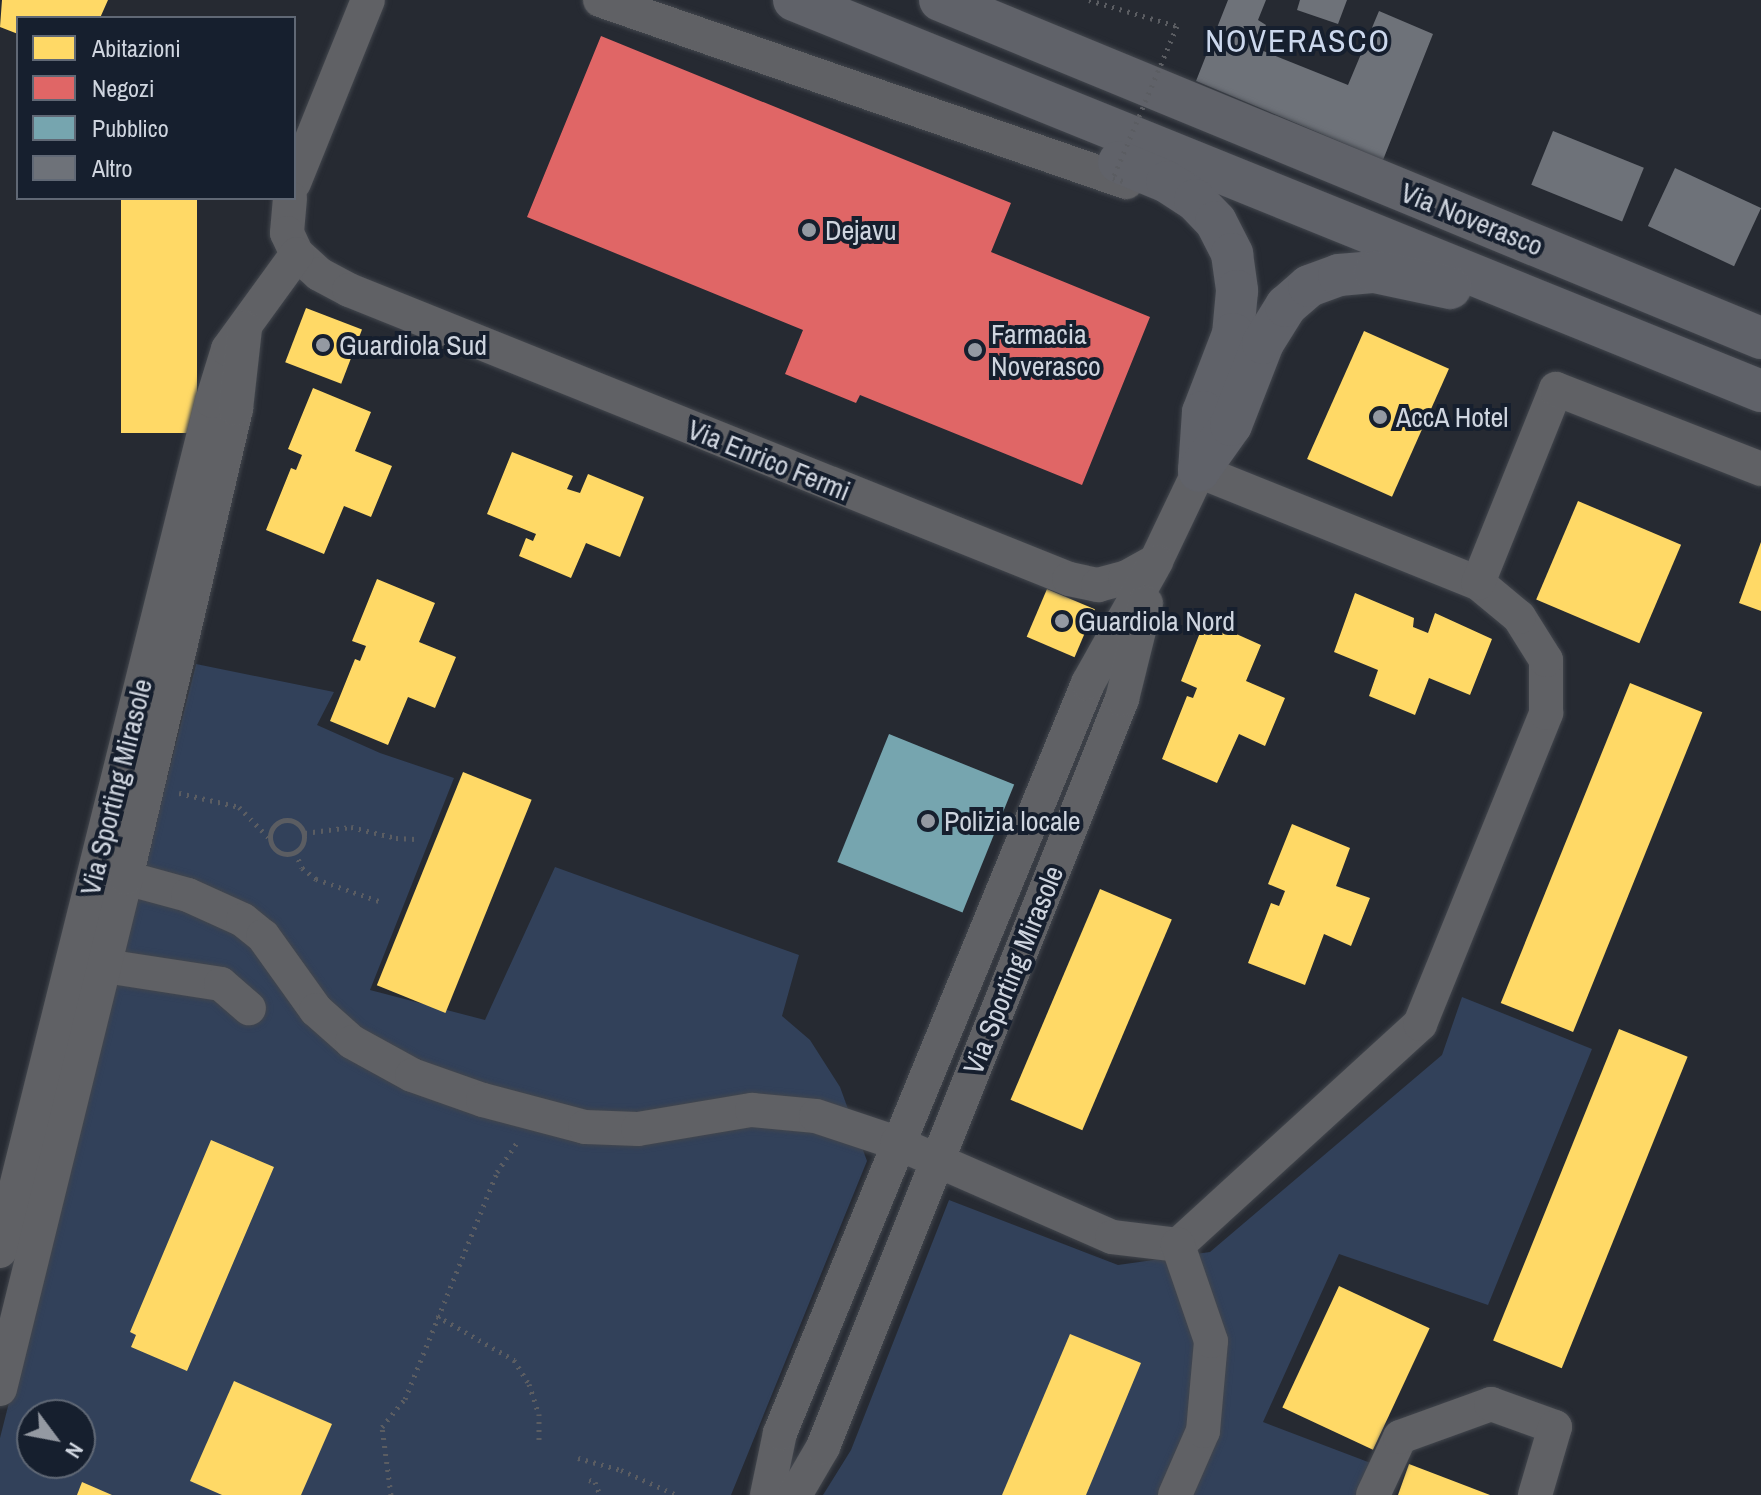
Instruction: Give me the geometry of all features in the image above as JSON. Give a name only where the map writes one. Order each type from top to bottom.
[{"type":"main road","points":[[792,0],[1761,391]]},
{"type":"main road","points":[[792,0],[865,58],[1167,182],[1195,200],[1216,222],[1232,254],[1237,291],[1233,334],[1203,412],[1199,471]]},
{"type":"main road","points":[[940,0],[1183,100]]},
{"type":"main road","points":[[1002,0],[1063,25],[1183,100]]},
{"type":"main road","name":"Via Noverasco","points":[[1183,100],[1761,338]]},
{"type":"main road","points":[[1199,471],[1231,425],[1263,343],[1286,306],[1309,286],[1339,275],[1375,272],[1405,276],[1613,331]]},
{"type":"street","points":[[296,178],[368,0]]},
{"type":"street","points":[[600,0],[1126,182]]},
{"type":"street","points":[[290,200],[287,233],[297,254]]},
{"type":"street","name":"Via Sporting Mirasole","points":[[0,1251],[212,401],[228,349],[297,254]]},
{"type":"street","name":"Via Enrico Fermi","points":[[297,254],[319,274],[349,290],[1069,579],[1098,585],[1125,578],[1156,561]]},
{"type":"street","name":"Via Sporting Mirasole","points":[[0,1389],[105,966],[236,409],[245,329]]},
{"type":"street","points":[[1478,583],[1556,389],[1761,469]]},
{"type":"street","points":[[1156,561],[1199,471],[1478,583],[1519,617],[1546,660],[1546,713],[1420,1024],[1178,1245],[1211,1341],[1203,1431],[1175,1495]]},
{"type":"street","name":"Via Sporting Mirasole","points":[[767,1495],[780,1433],[1088,683],[1156,561]]},
{"type":"street","name":"Via Sporting Mirasole","points":[[795,1495],[823,1447],[1122,699],[1156,561]]},
{"type":"street","name":"Via Sporting Mirasole","points":[[126,878],[188,895],[243,920],[263,936],[316,1010],[352,1042],[412,1075],[585,1127],[638,1129],[752,1110],[816,1116],[897,1143],[936,1163],[1112,1237],[1178,1245]]},
{"type":"street","points":[[105,966],[221,984],[249,1008]]},
{"type":"street","points":[[1373,1495],[1400,1437],[1491,1404],[1555,1427],[1535,1495]]},
{"type":"path","points":[[1089,0],[1177,26],[1113,178],[1126,182]]},
{"type":"path","points":[[147,786],[239,807],[281,853],[295,852],[303,845],[305,833]]},
{"type":"path","points":[[270,839],[273,827],[281,820],[294,821],[305,833]]},
{"type":"path","points":[[305,833],[351,827],[396,838],[416,839]]},
{"type":"path","points":[[295,852],[302,868],[316,879],[382,902]]},
{"type":"path","points":[[391,1495],[382,1427],[405,1399],[497,1172],[534,1114]]},
{"type":"path","points":[[437,1316],[514,1360],[529,1384],[539,1414],[539,1444]]},
{"type":"path","points":[[578,1458],[621,1470],[677,1495]]},
{"type":"path","points":[[589,1480],[595,1482],[600,1495]]},
{"type":"shaded area","points":[[196,664],[334,692],[317,725],[380,753],[454,778],[370,990],[485,1020],[555,867],[799,955],[782,1016],[810,1040],[840,1087],[867,1161],[731,1495],[0,1495],[0,1438]]},
{"type":"shaded area","points":[[1462,997],[1592,1049],[1488,1305],[1339,1254],[1263,1422],[1376,1465],[1364,1495],[823,1495],[851,1450],[949,1200],[1118,1265],[1210,1252],[1442,1055]]},
{"type":"building: Abitazioni","points":[[2,0],[108,0],[101,16],[16,16],[16,33],[0,27]]},
{"type":"building: Abitazioni","points":[[121,200],[197,200],[197,433],[121,433]]},
{"type":"building: Abitazioni","name":"Guardiola Sud","points":[[306,308],[362,330],[341,384],[285,362]]},
{"type":"building: Abitazioni","points":[[1364,331],[1449,369],[1392,497],[1307,459]]},
{"type":"building: Abitazioni","points":[[313,388],[371,412],[355,451],[392,466],[371,517],[344,506],[324,554],[266,530],[291,468],[296,470],[302,455],[288,449]]},
{"type":"building: Abitazioni","points":[[512,452],[573,476],[567,489],[580,493],[588,474],[644,497],[620,557],[586,543],[571,578],[519,556],[526,538],[533,541],[536,534],[487,514]]},
{"type":"building: Abitazioni","points":[[1578,501],[1681,545],[1639,643],[1536,599]]},
{"type":"building: Abitazioni","points":[[1761,542],[1761,611],[1739,603]]},
{"type":"building: Abitazioni","points":[[377,579],[435,603],[419,642],[456,657],[435,708],[408,697],[388,745],[330,721],[355,659],[360,661],[366,646],[352,641]]},
{"type":"building: Abitazioni","name":"Guardiola Nord","points":[[1047,589],[1095,609],[1075,657],[1027,637]]},
{"type":"building: Abitazioni","points":[[1355,593],[1414,618],[1413,627],[1428,633],[1435,613],[1492,639],[1470,695],[1429,678],[1415,715],[1369,696],[1378,670],[1334,652]]},
{"type":"building: Abitazioni","points":[[1205,620],[1261,645],[1246,681],[1285,698],[1265,746],[1239,734],[1217,783],[1162,759],[1187,696],[1193,698],[1197,688],[1181,681]]},
{"type":"building: Abitazioni","points":[[1630,683],[1702,712],[1573,1032],[1501,1003]]},
{"type":"building: Abitazioni","points":[[463,772],[532,800],[445,1013],[377,985]]},
{"type":"building: Abitazioni","points":[[1292,824],[1350,848],[1336,886],[1370,898],[1351,946],[1324,934],[1305,985],[1248,963],[1271,903],[1279,906],[1285,891],[1268,884]]},
{"type":"building: Abitazioni","points":[[1100,889],[1172,919],[1082,1130],[1011,1100]]},
{"type":"building: Abitazioni","points":[[1619,1029],[1688,1057],[1562,1368],[1493,1341]]},
{"type":"building: Abitazioni","points":[[211,1140],[274,1167],[187,1371],[131,1347],[136,1335],[130,1332]]},
{"type":"building: Abitazioni","points":[[1339,1286],[1430,1328],[1373,1450],[1282,1407]]},
{"type":"building: Abitazioni","points":[[1070,1334],[1141,1363],[1086,1495],[1002,1495]]},
{"type":"building: Abitazioni","points":[[234,1381],[332,1424],[301,1495],[222,1495],[190,1481]]},
{"type":"building: Abitazioni","points":[[1409,1464],[1490,1495],[1398,1495]]},
{"type":"building: Abitazioni","points":[[82,1482],[112,1495],[77,1495]]},
{"type":"building: Negozi","points":[[601,36],[1011,203],[991,252],[1150,317],[1082,485],[860,395],[856,403],[785,374],[803,330],[527,217]]},
{"type":"building: Pubblico","points":[[889,734],[1014,785],[962,913],[837,862]]},
{"type":"building: Altro","points":[[1228,0],[1266,0],[1258,20],[1266,25],[1256,48],[1348,85],[1379,11],[1433,34],[1383,160],[1196,81]]},
{"type":"building: Altro","points":[[1300,0],[1347,0],[1338,24],[1297,10]]},
{"type":"building: Altro","points":[[1553,131],[1644,168],[1622,221],[1531,185]]},
{"type":"building: Altro","points":[[1675,168],[1761,208],[1734,266],[1648,226]]},
{"type":"place","name":"Dejavu","points":[[809,230]]},
{"type":"place","name":"Guardiola Sud","points":[[323,345]]},
{"type":"place","name":"Farmacia Noverasco","points":[[975,350]]},
{"type":"place","name":"AccA Hotel","points":[[1380,417]]},
{"type":"place","name":"Guardiola Nord","points":[[1062,621]]},
{"type":"place","name":"Polizia locale","points":[[928,821]]},
{"type":"district","name":"NOVERASCO","points":[[1298,41]]}]
